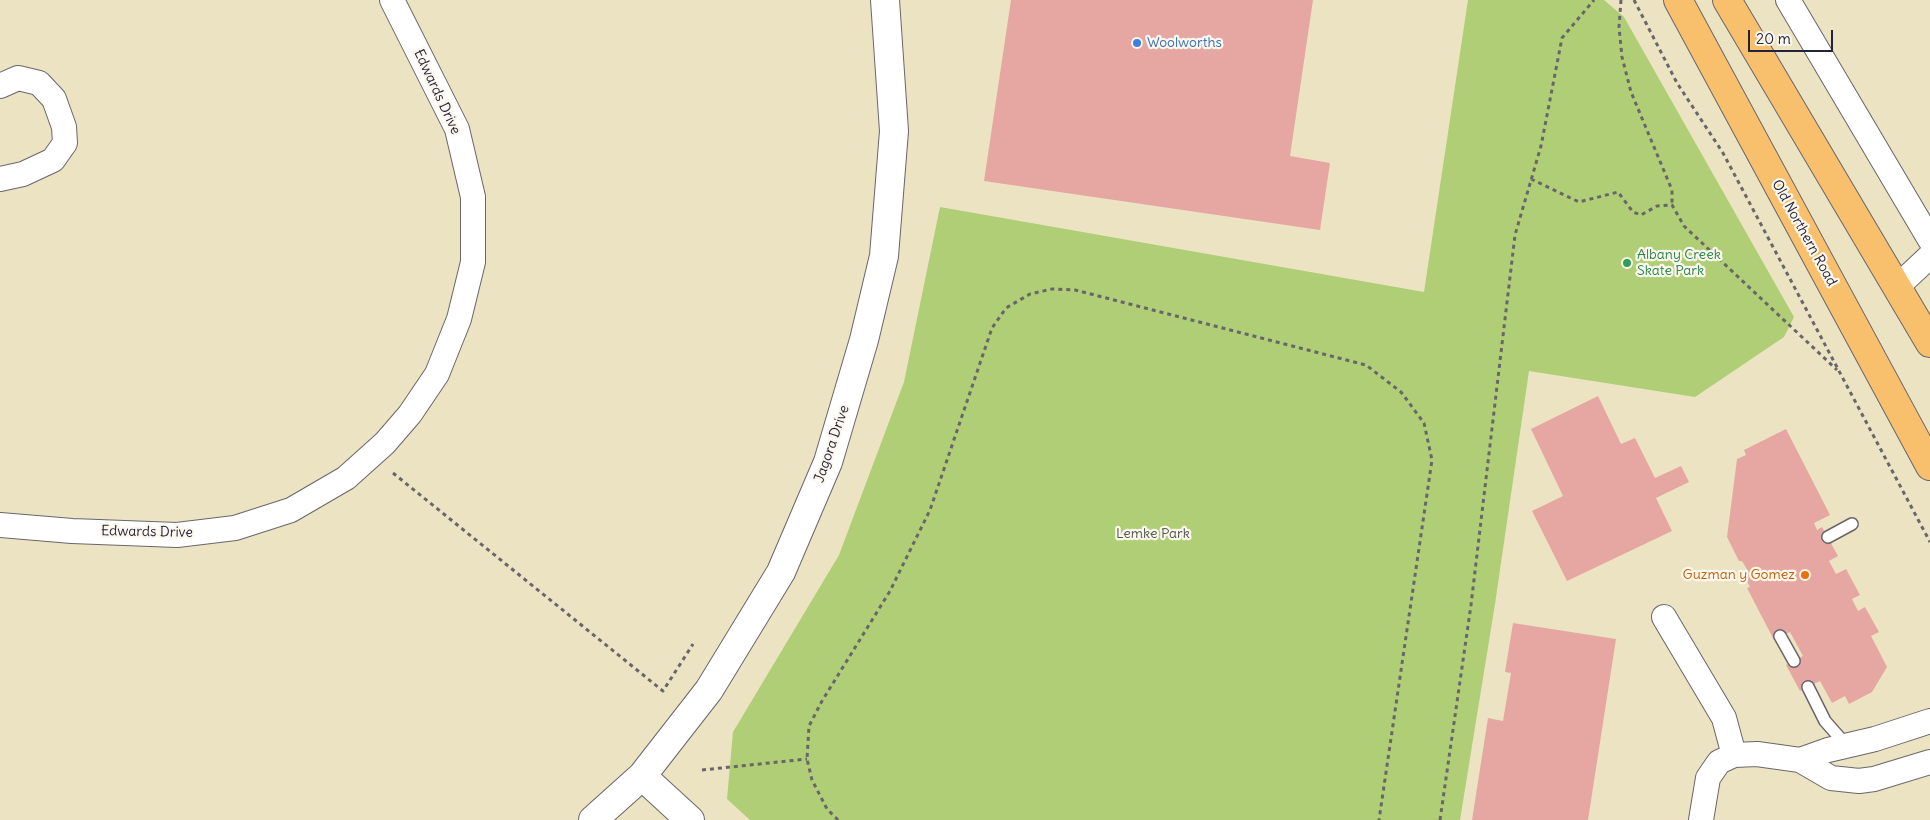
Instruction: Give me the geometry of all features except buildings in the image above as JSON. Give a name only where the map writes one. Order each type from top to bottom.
[{"type":"highway","name":"Old Northern Road","points":[[1678,0],[1930,466]]},
{"type":"highway","points":[[1727,0],[1930,343]]},
{"type":"street","name":"Edwards Drive","points":[[0,525],[72,531],[177,535],[235,528],[290,510],[346,478],[384,443],[410,414],[437,374],[459,319],[473,262],[473,197],[457,128],[392,0]]},
{"type":"street","name":"Jagora Drive","points":[[593,820],[642,776],[709,690],[781,572],[828,462],[864,340],[884,256],[894,131],[885,0]]},
{"type":"street","points":[[1788,0],[1930,240]]},
{"type":"street","points":[[0,86],[18,78],[40,83],[54,99],[64,127],[65,143],[53,160],[22,174],[0,179]]},
{"type":"street","points":[[1897,287],[1930,256]]},
{"type":"street","points":[[1664,617],[1724,718],[1734,755]]},
{"type":"street","points":[[1800,760],[1828,750],[1930,721]]},
{"type":"street","points":[[1701,820],[1708,778],[1719,762],[1734,755],[1757,754],[1800,760],[1831,778],[1859,780],[1887,775],[1930,762]]},
{"type":"street","points":[[642,776],[690,820]]},
{"type":"lane","points":[[1828,537],[1852,524]]},
{"type":"lane","points":[[1780,636],[1794,661]]},
{"type":"lane","points":[[1808,687],[1825,721],[1847,746]]},
{"type":"path","points":[[1440,820],[1471,605],[1515,235],[1541,146],[1562,38],[1594,0]]},
{"type":"path","points":[[1621,0],[1619,27],[1622,57],[1631,92],[1672,190],[1672,205],[1684,226],[1840,372]]},
{"type":"path","points":[[1634,0],[1677,84],[1723,153],[1930,542]]},
{"type":"path","points":[[1531,179],[1579,202],[1618,192],[1633,212],[1641,215],[1657,206],[1672,205]]},
{"type":"path","points":[[838,820],[827,809],[812,780],[807,759],[809,726],[822,701],[890,591],[930,510],[992,328],[1006,308],[1030,294],[1052,289],[1075,290],[1366,365],[1401,392],[1424,422],[1432,460],[1379,820]]},
{"type":"path","points":[[393,473],[663,691],[693,644]]},
{"type":"path","points":[[702,770],[807,759]]},
{"type":"green space","name":"Lemke Park","points":[[1468,0],[1604,0],[1624,17],[1794,317],[1784,337],[1695,397],[1529,371],[1495,604],[1460,820],[750,820],[727,799],[733,732],[839,555],[904,382],[940,207],[1424,292]]},
{"type":"place","name":"Woolworths","points":[[1137,43]]},
{"type":"place","name":"Albany Creek Skate Park","points":[[1627,263]]},
{"type":"place","name":"Guzman y Gomez","points":[[1805,575]]}]
